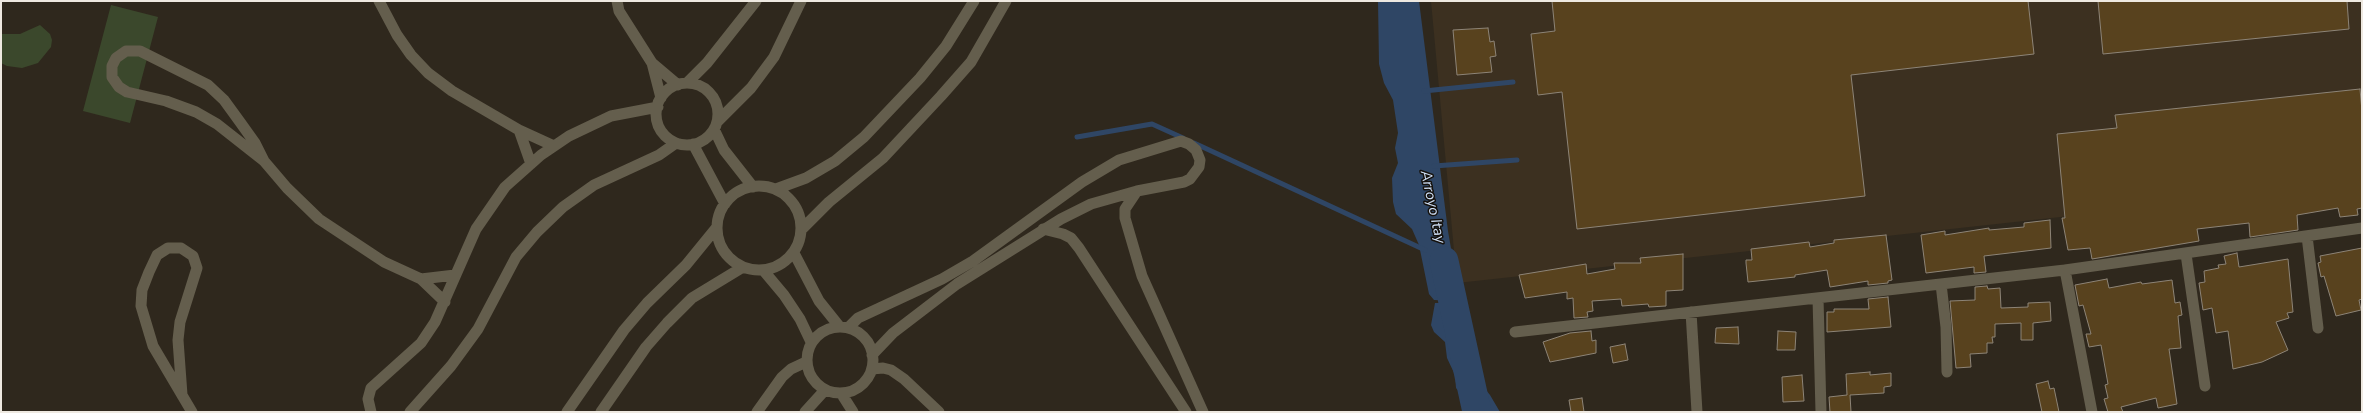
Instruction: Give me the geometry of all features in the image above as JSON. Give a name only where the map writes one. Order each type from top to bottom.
[{"type":"street","points":[[379,1],[397,35],[411,55],[428,73],[452,92],[519,130],[554,146]]},
{"type":"street","points":[[608,1],[618,6],[652,63],[659,103],[657,116],[662,132],[676,143],[693,144],[702,142],[751,88],[774,57],[801,1]]},
{"type":"street","points":[[371,412],[368,399],[371,388],[421,343],[435,322],[476,229],[505,187],[554,146],[611,116],[659,103],[666,92],[683,84],[707,63],[756,1]]},
{"type":"street","points":[[776,189],[806,178],[835,161],[864,137],[946,46],[974,1]]},
{"type":"street","points":[[802,230],[829,202],[883,158],[941,96],[971,62],[1006,1]]},
{"type":"street","points":[[264,162],[256,144],[236,116],[224,100],[208,85],[140,51],[126,51],[116,58],[112,66],[112,77],[120,87],[127,92],[148,96],[196,112],[223,128],[264,162],[287,188],[319,219],[384,262],[421,279],[445,302]]},
{"type":"street","points":[[652,63],[683,84],[699,85],[713,96],[718,112],[716,125],[724,150],[753,187]]},
{"type":"street","points":[[519,130],[531,164]]},
{"type":"street","points":[[794,254],[819,301],[844,326],[859,332],[866,339],[872,355],[872,369],[868,378],[860,386],[841,393],[825,390],[814,381],[808,372],[806,362],[811,342],[823,331],[844,326],[942,279],[973,261],[1082,182],[1113,164],[1181,141],[1189,144],[1196,150],[1200,160],[1199,167],[1190,179],[1184,182],[1137,190],[1092,204],[1043,229],[939,297],[893,332],[872,355]]},
{"type":"street","points":[[410,412],[451,366],[478,329],[516,257],[537,232],[563,207],[594,185],[659,155],[676,143]]},
{"type":"street","points":[[693,144],[725,204]]},
{"type":"street","points":[[766,186],[776,189],[785,194],[795,206],[801,220],[802,230],[794,254],[782,264],[763,270],[743,267],[727,255],[721,247],[717,227],[719,217],[725,204],[737,193],[753,187],[766,186]]},
{"type":"street","points":[[1137,190],[1125,209],[1125,218],[1142,276],[1203,412]]},
{"type":"street","points":[[567,412],[624,330],[647,304],[686,265],[717,227]]},
{"type":"street","points":[[1515,332],[2065,270],[2362,228]]},
{"type":"street","points":[[1043,229],[1064,234],[1071,238],[1079,248],[1186,412]]},
{"type":"street","points":[[2307,236],[2318,328]]},
{"type":"street","points":[[182,395],[178,340],[180,322],[197,268],[193,256],[181,248],[168,248],[157,255],[148,272],[142,290],[141,306],[153,346],[192,412]]},
{"type":"street","points":[[2186,254],[2205,386]]},
{"type":"street","points":[[601,412],[646,347],[667,323],[692,298],[743,267]]},
{"type":"street","points":[[763,270],[784,295],[800,319],[811,342]]},
{"type":"street","points":[[2065,270],[2092,412]]},
{"type":"street","points":[[421,279],[455,275]]},
{"type":"street","points":[[1941,284],[1946,327],[1947,372]]},
{"type":"street","points":[[1818,298],[1821,412]]},
{"type":"street","points":[[1691,312],[1697,412]]},
{"type":"street","points":[[756,412],[782,377],[791,369],[806,362]]},
{"type":"street","points":[[872,369],[883,368],[891,370],[904,379],[939,412]]},
{"type":"street","points":[[805,412],[825,390]]},
{"type":"street","points":[[841,393],[853,412]]},
{"type":"shaded area","points":[[1431,1],[2362,1],[2362,184],[1457,283]]},
{"type":"green space","points":[[111,5],[158,17],[130,123],[83,111]]},
{"type":"green space","points":[[40,25],[50,34],[52,40],[51,47],[38,63],[22,68],[7,66],[1,63],[1,34],[20,34]]},
{"type":"water","points":[[1378,1],[1419,1],[1448,231],[1460,301],[1434,300],[1429,294],[1419,245],[1412,229],[1396,214],[1393,202],[1392,178],[1398,163],[1395,148],[1398,133],[1393,100],[1384,83],[1379,64]]},
{"type":"water","points":[[1435,303],[1458,303],[1468,333],[1463,345],[1470,370],[1490,395],[1500,412],[1471,412],[1465,408],[1464,398],[1456,388],[1455,375],[1447,358],[1445,342],[1434,332],[1431,325]]},
{"type":"building","points":[[1552,1],[2028,1],[2034,54],[1851,75],[1865,196],[1577,229],[1562,92],[1538,95],[1531,34],[1555,31]]},
{"type":"building","points":[[2098,1],[2347,1],[2349,29],[2103,54]]},
{"type":"building","points":[[1488,28],[1490,42],[1494,41],[1496,56],[1490,57],[1492,72],[1457,75],[1453,30]]},
{"type":"building","points":[[2360,89],[2362,111],[2362,208],[2357,209],[2358,215],[2340,217],[2338,208],[2297,215],[2298,230],[2250,237],[2249,223],[2197,229],[2199,241],[2092,259],[2090,248],[2068,250],[2062,218],[2065,218],[2057,134],[2117,128],[2115,115]]},
{"type":"building","points":[[2050,220],[2051,248],[1984,256],[1986,272],[1974,273],[1974,267],[1926,273],[1921,235],[1945,231],[1945,235],[1989,228],[1989,230],[2024,227],[2024,223]]},
{"type":"building","points":[[1886,235],[1892,280],[1888,281],[1888,283],[1868,285],[1868,281],[1830,287],[1827,270],[1795,275],[1795,277],[1748,282],[1746,260],[1752,260],[1751,249],[1809,242],[1810,247],[1834,243],[1834,240]]},
{"type":"building","points":[[2362,248],[2362,299],[2359,300],[2361,310],[2336,316],[2324,276],[2321,277],[2318,263],[2321,262],[2320,256]]},
{"type":"building","points":[[2237,253],[2239,267],[2288,259],[2293,312],[2287,313],[2289,318],[2276,322],[2288,350],[2262,362],[2233,369],[2228,331],[2216,333],[2212,308],[2203,310],[2199,283],[2205,282],[2204,271],[2219,268],[2218,265],[2226,264],[2224,256]]},
{"type":"building","points":[[1683,254],[1683,290],[1666,291],[1666,306],[1649,307],[1648,304],[1622,306],[1621,299],[1592,301],[1593,311],[1587,312],[1588,317],[1574,318],[1573,298],[1567,299],[1567,292],[1525,298],[1519,275],[1586,264],[1587,274],[1615,269],[1614,263],[1641,263],[1640,258]]},
{"type":"building","points":[[2107,279],[2109,288],[2141,282],[2142,284],[2172,280],[2175,303],[2180,302],[2182,315],[2178,316],[2181,348],[2169,349],[2177,404],[2158,408],[2156,398],[2121,407],[2123,412],[2108,412],[2104,399],[2108,398],[2105,385],[2108,384],[2101,345],[2089,347],[2086,334],[2091,334],[2083,305],[2079,306],[2075,285]]},
{"type":"building","points":[[1987,286],[1988,289],[2000,288],[2001,308],[2028,307],[2028,303],[2050,302],[2051,321],[2033,323],[2033,340],[2021,340],[2021,323],[1995,324],[1995,337],[1992,337],[1993,343],[1987,343],[1987,353],[1970,354],[1971,367],[1956,368],[1950,301],[1975,300],[1975,287]]},
{"type":"building","points":[[1888,297],[1891,327],[1827,332],[1827,312],[1834,312],[1834,309],[1869,309],[1868,299]]},
{"type":"building","points":[[1738,327],[1739,344],[1715,343],[1716,328]]},
{"type":"building","points":[[1591,331],[1592,341],[1596,340],[1596,353],[1550,362],[1543,342],[1570,333]]},
{"type":"building","points":[[1778,331],[1796,332],[1795,350],[1777,350]]},
{"type":"building","points":[[1625,344],[1628,360],[1613,363],[1610,347]]},
{"type":"building","points":[[1870,372],[1870,375],[1891,373],[1891,386],[1884,387],[1884,393],[1850,395],[1851,412],[1830,412],[1829,397],[1847,395],[1846,374]]},
{"type":"building","points":[[1802,375],[1804,401],[1783,402],[1782,377]]},
{"type":"building","points":[[2048,381],[2050,389],[2054,388],[2059,412],[2042,412],[2036,384]]},
{"type":"building","points":[[1582,398],[1584,412],[1571,412],[1569,400]]},
{"type":"waterway","points":[[1424,91],[1513,82]]},
{"type":"waterway","points":[[1077,137],[1152,124],[1183,138]]},
{"type":"waterway","points":[[1194,143],[1425,250]]},
{"type":"waterway","points":[[1434,166],[1517,160]]},
{"type":"waterway","name":"Arroyo Itay","points":[[1444,261],[1477,412]]}]
